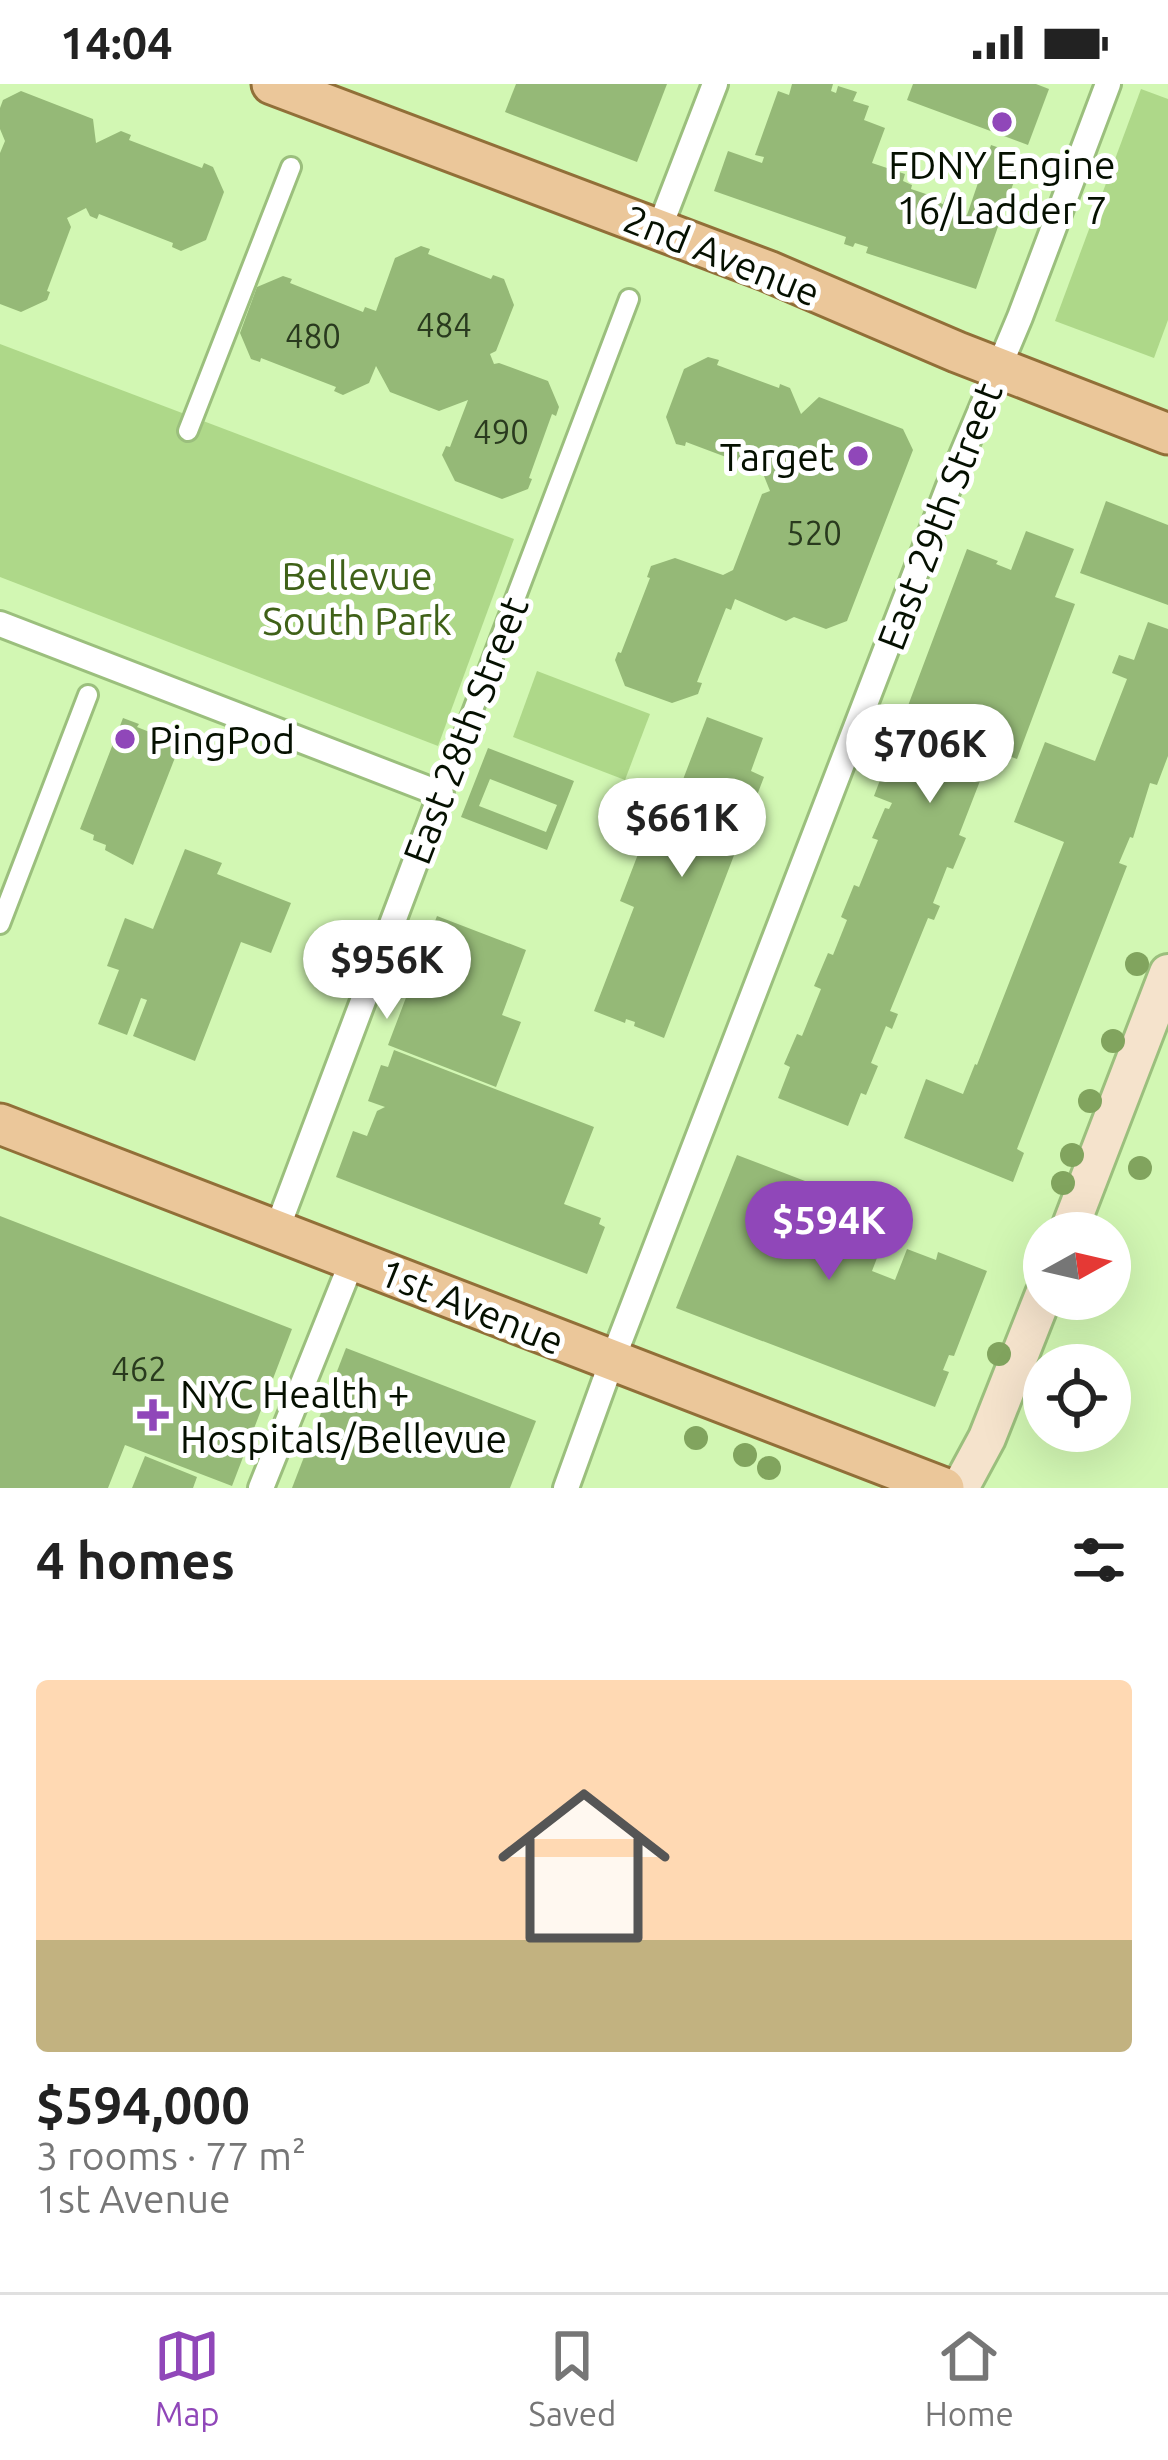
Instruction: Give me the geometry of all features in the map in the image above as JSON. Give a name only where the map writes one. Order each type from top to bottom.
[{"type":"main road","name":"2nd Avenue","points":[[272,84],[320,92],[1168,434]]},
{"type":"main road","points":[[1076,1212],[1168,973]]},
{"type":"main road","name":"1st Avenue","points":[[0,1124],[944,1488]]},
{"type":"main road","points":[[960,1488],[987,1438],[1034,1320]]},
{"type":"street","points":[[659,229],[715,84]]},
{"type":"street","name":"East 29th Street","points":[[566,1488],[1108,84]]},
{"type":"street","points":[[188,431],[291,167]]},
{"type":"street","name":"East 28th Street","points":[[277,1229],[629,299]]},
{"type":"street","points":[[0,625],[441,794]]},
{"type":"street","points":[[0,924],[88,694]]},
{"type":"street","points":[[261,1488],[353,1259]]},
{"type":"green space","points":[[1141,89],[1168,99],[1168,320],[1154,358],[1055,321]]},
{"type":"green space","name":"Bellevue South Park","points":[[0,344],[514,539],[438,746],[0,577]]},
{"type":"green space","points":[[537,671],[650,714],[625,780],[513,737]]},
{"type":"building","points":[[516,84],[667,84],[637,162],[505,112]]},
{"type":"building","points":[[792,84],[833,84],[831,91],[836,93],[838,86],[857,92],[853,101],[869,106],[864,120],[885,128],[872,163],[905,174],[903,181],[911,189],[935,197],[934,201],[943,204],[947,194],[962,199],[958,212],[967,215],[991,145],[1023,156],[976,289],[866,253],[868,247],[844,244],[846,237],[714,191],[728,151],[762,163],[764,157],[755,155],[778,91],[789,95]]},
{"type":"building","name":"FDNY Engine 16/Ladder 7","points":[[913,84],[1036,84],[1049,89],[1028,145],[907,100]]},
{"type":"building","points":[[21,91],[93,119],[96,143],[121,131],[131,135],[129,140],[202,168],[204,163],[213,167],[224,192],[206,240],[181,251],[173,243],[99,214],[97,219],[90,216],[86,208],[67,218],[71,227],[47,300],[21,312],[0,304],[0,153],[5,141],[0,108],[3,100]]},
{"type":"building","points":[[421,246],[430,249],[428,254],[491,279],[493,275],[504,279],[514,305],[496,351],[490,354],[494,364],[548,381],[559,407],[556,416],[552,414],[528,489],[502,499],[455,481],[442,455],[450,447],[468,400],[439,411],[390,392],[376,366],[369,383],[343,395],[334,391],[336,387],[261,358],[260,362],[251,359],[240,333],[257,287],[283,276],[363,312],[365,307],[376,311],[395,258]]},
{"type":"building","points":[[708,357],[719,360],[717,365],[790,388],[801,414],[819,397],[903,429],[913,450],[847,621],[826,629],[794,617],[786,621],[735,599],[731,610],[726,608],[697,682],[702,683],[698,694],[672,703],[625,686],[615,660],[651,566],[675,558],[723,575],[733,570],[762,494],[770,491],[762,471],[757,474],[748,470],[750,466],[686,442],[685,446],[676,444],[666,417],[684,369]]},
{"type":"building","points":[[1106,501],[1168,525],[1168,605],[1080,573]]},
{"type":"building","points":[[1026,531],[1074,549],[1055,597],[1075,604],[1017,759],[992,750],[959,835],[966,838],[953,869],[947,867],[933,903],[940,906],[934,920],[928,918],[890,1011],[898,1014],[892,1029],[886,1026],[871,1063],[878,1066],[848,1126],[778,1098],[790,1067],[784,1064],[797,1034],[802,1036],[821,989],[814,986],[828,953],[833,955],[847,920],[841,917],[878,840],[872,838],[885,808],[892,803],[874,796],[967,549],[1011,570]]},
{"type":"building","points":[[1148,622],[1168,629],[1168,756],[1157,785],[1150,783],[1133,838],[1119,863],[1127,866],[1017,1149],[1024,1153],[1013,1182],[904,1138],[926,1079],[963,1094],[1064,842],[1014,822],[1045,742],[1095,761],[1127,679],[1112,673],[1119,655],[1134,660]]},
{"type":"building","points":[[707,717],[763,738],[751,771],[764,777],[664,1038],[634,1026],[635,1022],[594,1011],[634,907],[620,901],[640,849],[654,855]]},
{"type":"building","points":[[123,718],[178,750],[133,865],[80,829]]},
{"type":"building","points":[[488,748],[574,781],[547,850],[461,817]],"holes":[[[490,779],[557,805],[546,832],[479,806]]]},
{"type":"building","points":[[185,849],[222,863],[217,874],[291,903],[271,953],[241,942],[195,1061],[133,1036],[147,1000],[141,998],[127,1035],[98,1024],[119,970],[107,966],[125,918],[153,929]]},
{"type":"building","points":[[437,916],[526,950],[502,1015],[521,1022],[496,1087],[388,1045]]},
{"type":"building","points":[[394,1050],[594,1127],[564,1204],[601,1218],[599,1224],[605,1227],[587,1274],[336,1177],[353,1131],[367,1136],[377,1111],[385,1107],[368,1101],[381,1065],[388,1067]]},
{"type":"building","points":[[737,1155],[865,1204],[868,1195],[897,1206],[872,1271],[895,1280],[907,1249],[936,1260],[938,1252],[987,1271],[954,1356],[949,1355],[943,1370],[949,1372],[935,1407],[676,1308]]},
{"type":"building","name":"NYC Health + Hospitals/Bellevue","points":[[0,1216],[292,1329],[232,1486],[125,1445],[108,1488],[0,1488]]},
{"type":"building","points":[[346,1348],[536,1421],[510,1488],[292,1488]]},
{"type":"building","points":[[145,1456],[197,1477],[193,1488],[132,1488]]},
{"type":"place","name":"FDNY Engine 16/Ladder 7","points":[[1002,122]]},
{"type":"place","name":"Target","points":[[858,456]]},
{"type":"place","name":"PingPod","points":[[125,739]]},
{"type":"place","name":"NYC Health + Hospitals/Bellevue","points":[[153,1415]]}]
